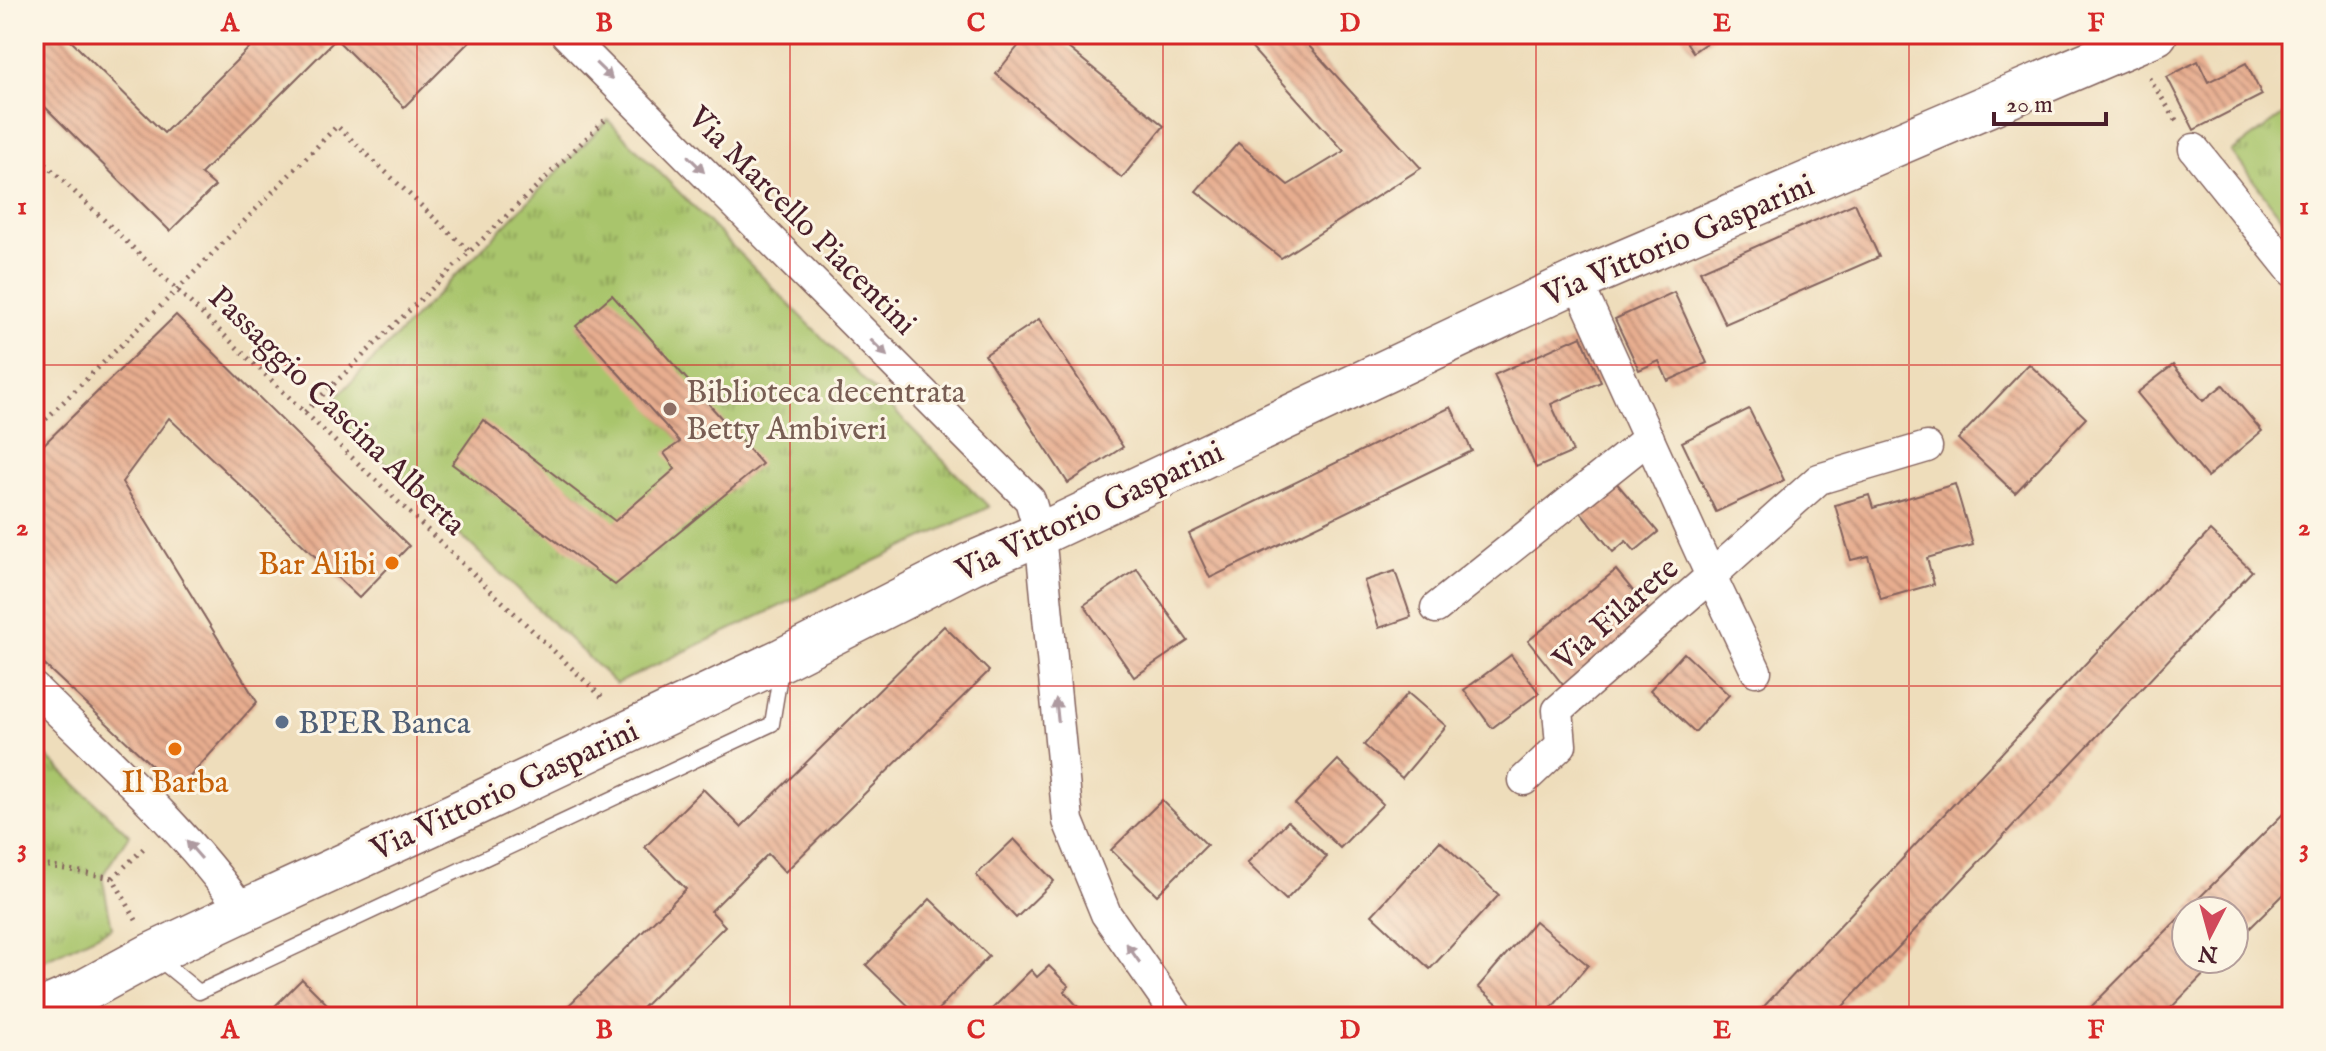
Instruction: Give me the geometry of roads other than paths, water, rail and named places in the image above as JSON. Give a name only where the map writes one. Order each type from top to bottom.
[{"type":"street","name":"Via Marcello Piacentini","points":[[566,34],[1030,500],[1040,534],[1068,821],[1106,914],[1178,1017]]},
{"type":"street","name":"Via Vittorio Gasparini","points":[[34,1013],[80,993],[147,942],[243,911],[455,814],[783,659],[972,563],[1040,534],[1577,281],[2143,40]]},
{"type":"street","points":[[2194,149],[2292,271]]},
{"type":"street","name":"Via Filarete","points":[[1577,281],[1756,671]]},
{"type":"street","points":[[1436,608],[1649,438]]},
{"type":"street","name":"Via Filarete","points":[[1524,780],[1561,745],[1558,710],[1819,479],[1927,447]]},
{"type":"street","points":[[34,688],[170,823],[243,911]]},
{"type":"lane","points":[[147,942],[199,992],[772,724],[783,659]]},
{"type":"place","name":"Biblioteca decentrata Betty Ambiveri","points":[[670,409]]},
{"type":"place","name":"Bar Alibi","points":[[392,563]]},
{"type":"place","name":"BPER Banca","points":[[282,722]]},
{"type":"place","name":"Il Barba","points":[[175,749]]}]
